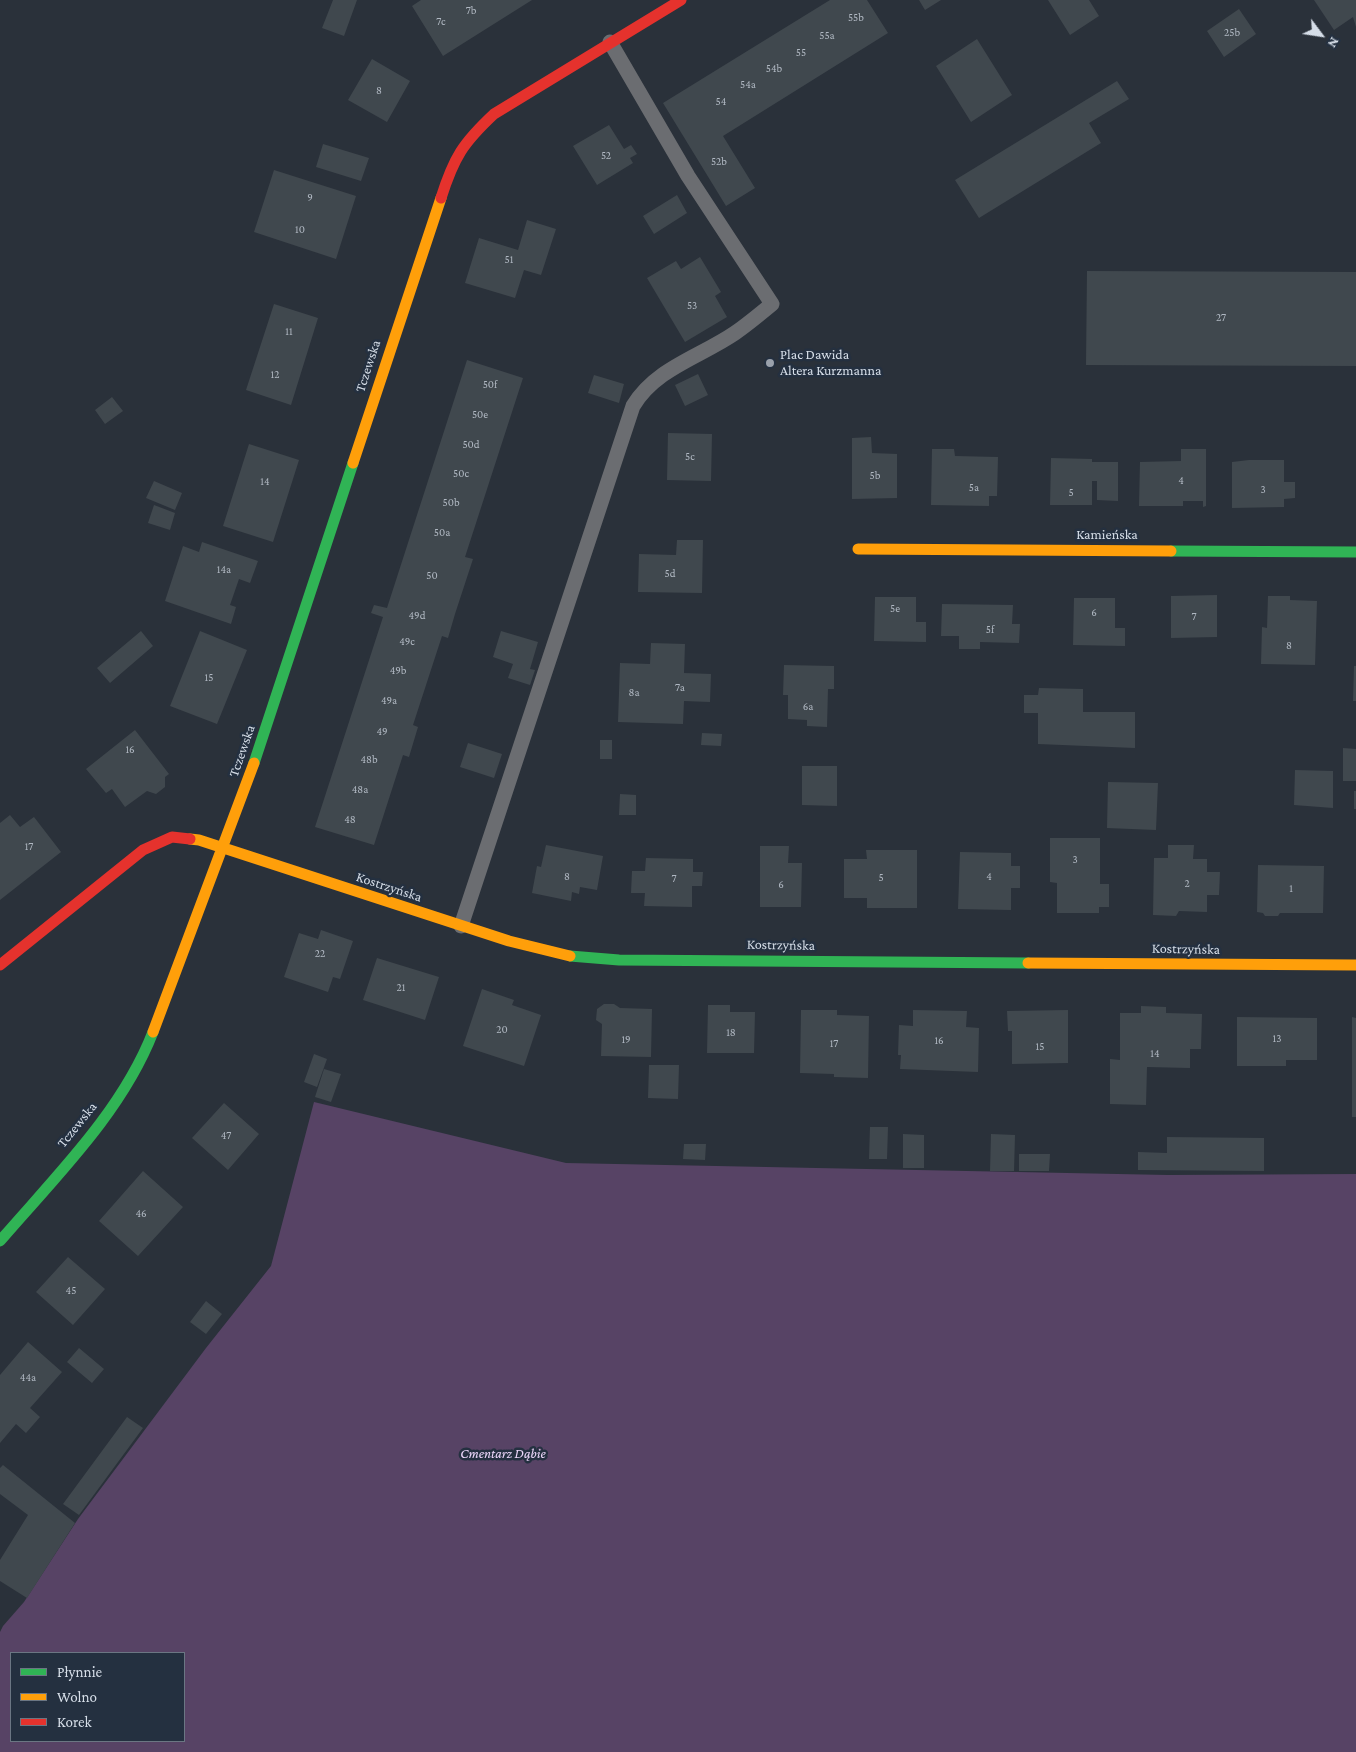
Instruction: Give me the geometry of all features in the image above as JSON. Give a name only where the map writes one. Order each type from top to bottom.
[{"type":"street","name":"Tczewska","points":[[0,1241],[100,1121],[130,1081],[147,1047],[257,755],[436,206],[452,163],[469,137],[494,114],[681,0]]},
{"type":"street","name":"Kamieńska","points":[[858,549],[1356,552]]},
{"type":"street","points":[[0,965],[143,850],[172,837],[199,840],[223,848]]},
{"type":"street","name":"Kostrzyńska","points":[[223,848],[461,926],[564,954],[619,960],[1356,965]]},
{"type":"lane","points":[[461,926],[633,406],[654,379],[735,333],[772,304],[688,176],[610,42]]},
{"type":"green space","name":"Cmentarz Dąbie","points":[[314,1102],[566,1163],[1168,1175],[1356,1174],[1356,1752],[0,1752],[0,1632],[3,1626],[24,1602],[78,1519],[206,1348],[271,1266]]},
{"type":"building","points":[[333,0],[357,0],[344,36],[322,28]]},
{"type":"building","points":[[421,0],[532,0],[443,56],[412,6]]},
{"type":"building","points":[[830,0],[867,0],[888,33],[723,136],[755,188],[726,206],[663,103]]},
{"type":"building","points":[[919,0],[941,0],[925,10]]},
{"type":"building","points":[[1048,0],[1089,0],[1099,16],[1070,35]]},
{"type":"building","points":[[1314,0],[1356,0],[1356,27],[1353,17],[1334,30]]},
{"type":"building","points":[[1239,9],[1256,34],[1224,57],[1207,31]]},
{"type":"building","points":[[977,39],[1012,95],[971,122],[936,66]]},
{"type":"building","points":[[372,59],[410,81],[387,122],[348,100]]},
{"type":"building","points":[[1117,81],[1129,99],[1089,123],[1101,143],[979,218],[955,180]]},
{"type":"building","points":[[609,125],[624,149],[631,145],[637,154],[630,158],[633,163],[597,185],[573,146]]},
{"type":"building","points":[[323,144],[369,158],[361,181],[316,167]]},
{"type":"building","points":[[274,170],[356,196],[336,259],[254,232]]},
{"type":"building","points":[[677,195],[687,213],[654,234],[643,216]]},
{"type":"building","points":[[527,220],[556,229],[541,275],[524,270],[515,298],[465,283],[479,238],[518,250]]},
{"type":"building","points":[[700,257],[721,292],[715,296],[727,317],[685,342],[647,278],[676,261],[681,269]]},
{"type":"building","points":[[1087,271],[1356,272],[1356,366],[1086,365]]},
{"type":"building","points":[[274,304],[318,318],[291,405],[246,390]]},
{"type":"building","points":[[467,360],[523,378],[465,557],[473,559],[448,638],[442,636],[413,725],[418,727],[409,757],[403,755],[374,845],[315,827],[383,617],[371,613],[374,605],[387,608]]},
{"type":"building","points":[[698,374],[708,395],[685,406],[675,385]]},
{"type":"building","points":[[594,375],[624,384],[619,403],[588,393]]},
{"type":"building","points":[[112,397],[123,411],[105,424],[95,410]]},
{"type":"building","points":[[668,433],[712,434],[711,481],[667,480]]},
{"type":"building","points":[[871,437],[872,453],[897,454],[897,498],[852,499],[852,438]]},
{"type":"building","points":[[249,444],[299,460],[273,542],[223,526]]},
{"type":"building","points":[[932,449],[954,449],[955,456],[998,457],[997,496],[989,496],[989,506],[931,505]]},
{"type":"building","points":[[1181,449],[1206,449],[1206,506],[1203,507],[1203,501],[1183,501],[1183,506],[1139,506],[1140,462],[1181,461]]},
{"type":"building","points":[[1051,458],[1092,459],[1092,462],[1118,462],[1118,501],[1097,500],[1097,481],[1092,481],[1092,505],[1050,505]]},
{"type":"building","points":[[1284,460],[1284,482],[1295,482],[1295,498],[1284,499],[1284,507],[1232,508],[1232,462]]},
{"type":"building","points":[[154,481],[182,493],[175,510],[146,498]]},
{"type":"building","points":[[154,505],[175,513],[170,530],[148,523]]},
{"type":"building","points":[[677,540],[703,540],[702,593],[638,592],[639,554],[676,555]]},
{"type":"building","points":[[202,542],[258,561],[250,583],[239,579],[230,605],[236,607],[231,624],[165,601],[183,546],[199,552]]},
{"type":"building","points":[[1217,595],[1217,637],[1171,638],[1171,596]]},
{"type":"building","points":[[1268,596],[1290,596],[1290,600],[1317,601],[1315,665],[1261,664],[1262,627],[1267,628]]},
{"type":"building","points":[[875,597],[916,597],[916,622],[926,622],[926,642],[874,641]]},
{"type":"building","points":[[1074,598],[1115,598],[1115,628],[1125,628],[1125,646],[1073,645]]},
{"type":"building","points":[[942,604],[1013,605],[1012,624],[1020,624],[1019,643],[980,642],[980,649],[959,649],[959,636],[941,636]]},
{"type":"building","points":[[141,631],[153,646],[110,683],[97,668]]},
{"type":"building","points":[[200,631],[247,650],[217,724],[170,706]]},
{"type":"building","points":[[501,631],[538,642],[530,669],[535,670],[530,685],[508,678],[513,664],[493,657]]},
{"type":"building","points":[[651,643],[685,644],[684,673],[711,674],[710,702],[684,701],[683,724],[618,722],[620,663],[650,664]]},
{"type":"building","points":[[784,665],[834,666],[834,689],[828,689],[827,727],[807,726],[807,720],[788,719],[788,695],[783,695]]},
{"type":"building","points":[[1354,666],[1356,666],[1356,701],[1353,701]]},
{"type":"building","points":[[1039,688],[1083,689],[1083,712],[1135,712],[1135,748],[1038,744],[1038,713],[1024,713],[1024,695],[1038,695]]},
{"type":"building","points":[[135,730],[169,774],[165,777],[165,787],[156,794],[147,791],[125,807],[112,789],[106,793],[86,769]]},
{"type":"building","points":[[702,733],[722,734],[721,746],[701,745]]},
{"type":"building","points":[[600,740],[612,740],[612,759],[600,759]]},
{"type":"building","points":[[468,743],[502,754],[494,778],[460,767]]},
{"type":"building","points":[[1343,748],[1356,749],[1356,781],[1343,781]]},
{"type":"building","points":[[802,766],[837,766],[837,806],[802,805]]},
{"type":"building","points":[[1295,770],[1333,771],[1333,808],[1294,805]]},
{"type":"building","points":[[1108,782],[1158,783],[1156,830],[1107,828]]},
{"type":"building","points":[[1354,791],[1356,791],[1356,809],[1354,809]]},
{"type":"building","points":[[620,794],[636,795],[636,815],[619,815]]},
{"type":"building","points":[[10,815],[20,827],[34,817],[61,852],[0,900],[0,823]]},
{"type":"building","points":[[1050,838],[1100,838],[1100,884],[1109,884],[1109,907],[1099,907],[1099,913],[1057,913],[1057,883],[1050,882]]},
{"type":"building","points":[[546,845],[603,856],[597,890],[580,887],[579,894],[572,892],[571,901],[532,893],[537,866],[541,867]]},
{"type":"building","points":[[1168,845],[1194,845],[1193,859],[1207,859],[1207,872],[1220,872],[1219,895],[1207,895],[1207,912],[1179,911],[1176,916],[1153,915],[1154,858],[1168,858]]},
{"type":"building","points":[[760,846],[789,846],[788,863],[802,863],[801,907],[760,907]]},
{"type":"building","points":[[866,850],[917,850],[917,908],[867,908],[867,898],[844,898],[844,859],[867,859]]},
{"type":"building","points":[[960,852],[1011,853],[1011,866],[1020,866],[1020,888],[1011,888],[1011,910],[958,909]]},
{"type":"building","points":[[646,858],[693,859],[693,872],[703,872],[702,886],[692,886],[692,907],[644,906],[645,893],[631,893],[632,871],[645,871]]},
{"type":"building","points":[[1258,865],[1324,866],[1323,913],[1280,913],[1278,916],[1265,916],[1263,913],[1257,912]]},
{"type":"building","points":[[321,930],[353,941],[340,979],[333,977],[328,992],[284,977],[299,933],[318,939]]},
{"type":"building","points":[[377,958],[439,977],[425,1020],[363,1000]]},
{"type":"building","points":[[482,989],[514,1000],[512,1005],[541,1015],[524,1066],[463,1046]]},
{"type":"building","points":[[604,1004],[614,1004],[620,1008],[652,1009],[651,1057],[601,1056],[602,1024],[596,1020],[597,1009]]},
{"type":"building","points":[[708,1005],[730,1005],[730,1012],[755,1012],[754,1053],[707,1053]]},
{"type":"building","points":[[1141,1006],[1166,1007],[1166,1013],[1202,1014],[1201,1049],[1190,1049],[1190,1068],[1147,1067],[1146,1105],[1110,1104],[1110,1059],[1120,1060],[1120,1013],[1141,1013]]},
{"type":"building","points":[[801,1010],[837,1010],[837,1015],[869,1016],[868,1078],[800,1073]]},
{"type":"building","points":[[913,1010],[967,1011],[966,1027],[979,1028],[978,1072],[900,1069],[901,1055],[898,1055],[899,1025],[913,1026]]},
{"type":"building","points":[[1068,1010],[1068,1063],[1012,1064],[1012,1031],[1008,1031],[1007,1011]]},
{"type":"building","points":[[1237,1017],[1317,1018],[1317,1060],[1286,1060],[1286,1066],[1237,1066]]},
{"type":"building","points":[[1352,1017],[1356,1018],[1356,1117],[1352,1117]]},
{"type":"building","points":[[314,1054],[327,1059],[317,1087],[304,1082]]},
{"type":"building","points":[[649,1065],[679,1065],[678,1099],[648,1098]]},
{"type":"building","points":[[324,1069],[341,1074],[331,1102],[315,1097]]},
{"type":"building","points":[[224,1103],[259,1134],[228,1170],[192,1138]]},
{"type":"building","points":[[870,1127],[888,1127],[887,1159],[869,1159]]},
{"type":"building","points":[[903,1134],[924,1135],[924,1168],[903,1168]]},
{"type":"building","points":[[991,1134],[1015,1135],[1014,1171],[990,1171]]},
{"type":"building","points":[[1167,1137],[1264,1138],[1264,1171],[1138,1170],[1138,1152],[1167,1153]]},
{"type":"building","points":[[684,1144],[706,1144],[705,1160],[683,1159]]},
{"type":"building","points":[[1019,1154],[1050,1154],[1049,1171],[1019,1171]]},
{"type":"building","points":[[143,1171],[183,1207],[138,1256],[99,1221]]},
{"type":"building","points":[[68,1257],[105,1289],[73,1325],[36,1292]]},
{"type":"building","points":[[206,1301],[222,1314],[206,1334],[190,1322]]},
{"type":"building","points":[[28,1342],[62,1372],[30,1408],[40,1417],[26,1433],[16,1424],[0,1443],[0,1375]]},
{"type":"building","points":[[79,1348],[104,1369],[92,1383],[67,1362]]},
{"type":"building","points":[[127,1417],[143,1428],[79,1515],[63,1504]]},
{"type":"building","points":[[3,1465],[75,1523],[27,1598],[0,1581],[0,1560],[28,1515],[0,1494],[0,1468]]},
{"type":"traffic: fast","points":[[254,763],[353,463]]},
{"type":"traffic: fast","points":[[1171,551],[1356,552]]},
{"type":"traffic: fast","points":[[570,956],[619,960],[1028,963]]},
{"type":"traffic: fast","points":[[0,1241],[64,1168],[105,1116],[124,1089],[140,1061],[153,1032]]},
{"type":"traffic: slow","points":[[353,463],[441,198]]},
{"type":"traffic: slow","points":[[858,549],[1171,551]]},
{"type":"traffic: slow","points":[[153,1032],[254,763]]},
{"type":"traffic: slow","points":[[190,839],[199,840],[509,941],[570,956]]},
{"type":"traffic: slow","points":[[1028,963],[1356,965]]},
{"type":"traffic: jam","points":[[441,198],[455,161],[474,134],[494,114],[681,0]]},
{"type":"traffic: jam","points":[[0,965],[143,850],[172,837],[190,839]]},
{"type":"place","name":"Plac Dawida Altera Kurzmanna","points":[[770,363]]}]
